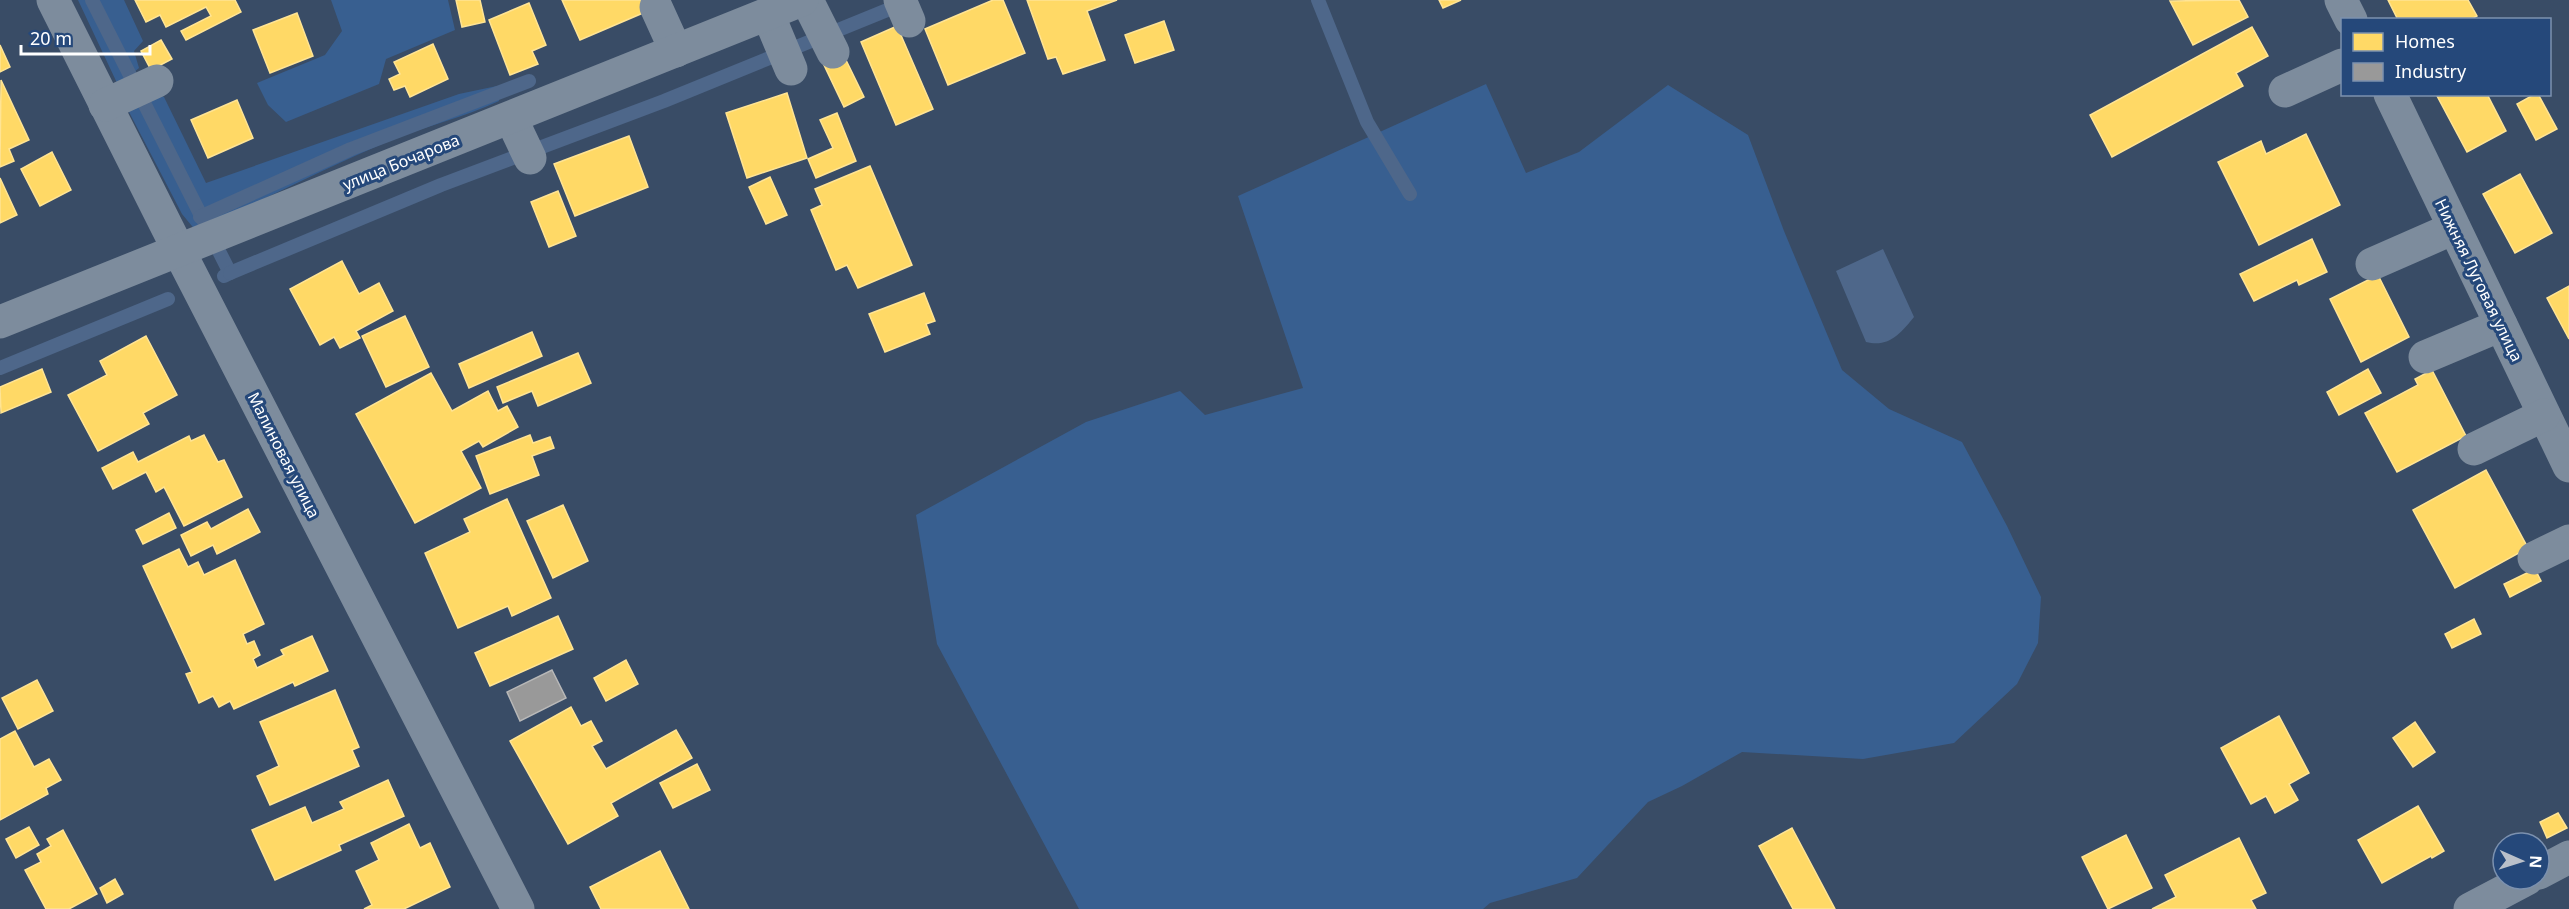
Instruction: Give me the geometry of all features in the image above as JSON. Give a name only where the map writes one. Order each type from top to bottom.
[{"type":"street","name":"Малиновая улица","points":[[53,0],[179,251],[518,909]]},
{"type":"street","name":"улица Бочарова","points":[[0,322],[802,0]]},
{"type":"street","points":[[807,0],[833,52]]},
{"type":"street","points":[[2341,0],[2350,18]]},
{"type":"street","points":[[656,7],[676,51]]},
{"type":"street","points":[[768,14],[791,69]]},
{"type":"street","points":[[2285,91],[2341,66]]},
{"type":"street","points":[[105,105],[157,81]]},
{"type":"street","name":"Нижняя Луговая улица","points":[[2391,96],[2569,466]]},
{"type":"street","points":[[511,118],[530,158]]},
{"type":"street","points":[[2372,264],[2454,228]]},
{"type":"street","points":[[2425,357],[2501,325]]},
{"type":"street","points":[[2474,448],[2544,415]]},
{"type":"street","points":[[2534,558],[2569,541]]},
{"type":"street","points":[[2551,867],[2569,857]]},
{"type":"street","points":[[2470,909],[2504,891]]},
{"type":"shaded area","points":[[78,0],[124,0],[143,41],[134,51],[139,68],[122,82],[117,83]]},
{"type":"shaded area","points":[[331,0],[448,0],[455,30],[386,59],[379,84],[286,122],[268,105],[257,83],[325,55],[342,31]]},
{"type":"shaded area","points":[[1486,84],[1526,173],[1579,152],[1668,85],[1748,135],[1784,231],[1842,370],[1889,409],[1962,442],[2007,526],[2041,597],[2038,643],[2017,684],[1954,743],[1863,759],[1742,752],[1682,786],[1648,802],[1577,878],[1490,903],[1483,909],[1079,909],[937,644],[916,515],[1086,422],[1180,391],[1205,415],[1303,388],[1238,196]]},
{"type":"shaded area","points":[[497,86],[499,101],[391,140],[196,231],[182,214],[128,110],[157,94],[164,97],[206,183],[459,94]]},
{"type":"shaded area","points":[[1883,249],[1914,317],[1894,338],[1881,343],[1866,342],[1836,271]]},
{"type":"building: Homes","points":[[135,0],[235,0],[241,12],[186,40],[181,31],[211,16],[206,7],[166,27],[160,15],[146,22]]},
{"type":"building: Homes","points":[[456,0],[480,0],[485,22],[462,27]]},
{"type":"building: Homes","points":[[562,0],[646,0],[650,10],[580,40]]},
{"type":"building: Homes","points":[[993,0],[1003,0],[1025,53],[948,85],[925,29]]},
{"type":"building: Homes","points":[[1027,0],[1117,0],[1087,11],[1105,60],[1063,74],[1056,57],[1048,59]]},
{"type":"building: Homes","points":[[1439,0],[1461,0],[1443,8]]},
{"type":"building: Homes","points":[[2239,0],[2248,17],[2193,45],[2170,1]]},
{"type":"building: Homes","points":[[2388,0],[2468,0],[2477,16],[2474,18],[2397,18]]},
{"type":"building: Homes","points":[[529,3],[546,45],[532,51],[538,64],[510,75],[489,20]]},
{"type":"building: Homes","points":[[297,13],[313,56],[270,73],[253,30]]},
{"type":"building: Homes","points":[[1164,21],[1174,50],[1135,63],[1125,35]]},
{"type":"building: Homes","points":[[897,26],[933,109],[896,125],[861,42]]},
{"type":"building: Homes","points":[[2252,27],[2268,56],[2236,73],[2243,86],[2112,157],[2090,115]]},
{"type":"building: Homes","points":[[161,40],[172,59],[151,70],[141,51]]},
{"type":"building: Homes","points":[[433,44],[448,79],[410,97],[405,86],[394,90],[389,79],[400,74],[394,62]]},
{"type":"building: Homes","points":[[0,45],[10,67],[0,72]]},
{"type":"building: Homes","points":[[844,56],[864,97],[844,107],[824,65]]},
{"type":"building: Homes","points":[[1,80],[29,140],[9,149],[14,161],[0,167]]},
{"type":"building: Homes","points":[[787,93],[807,158],[747,178],[726,113]]},
{"type":"building: Homes","points":[[2437,96],[2488,96],[2506,131],[2467,152]]},
{"type":"building: Homes","points":[[2531,96],[2539,96],[2557,129],[2536,140],[2517,104]]},
{"type":"building: Homes","points":[[237,100],[253,138],[208,158],[191,120]]},
{"type":"building: Homes","points":[[837,113],[856,161],[816,178],[808,159],[833,148],[820,120]]},
{"type":"building: Homes","points":[[2306,134],[2340,205],[2259,245],[2218,162],[2261,141],[2266,154]]},
{"type":"building: Homes","points":[[629,136],[648,187],[575,216],[554,164]]},
{"type":"building: Homes","points":[[52,152],[71,190],[40,206],[21,169]]},
{"type":"building: Homes","points":[[870,166],[912,265],[858,288],[847,265],[836,270],[811,210],[822,205],[815,189]]},
{"type":"building: Homes","points":[[2520,174],[2552,233],[2515,253],[2483,194]]},
{"type":"building: Homes","points":[[770,177],[787,215],[766,224],[749,187]]},
{"type":"building: Homes","points":[[0,178],[17,215],[0,223]]},
{"type":"building: Homes","points":[[558,191],[576,236],[549,247],[531,202]]},
{"type":"building: Homes","points":[[2312,239],[2327,272],[2299,285],[2297,280],[2254,301],[2240,274]]},
{"type":"building: Homes","points":[[342,261],[359,294],[379,283],[393,311],[356,331],[360,338],[340,348],[334,337],[320,345],[290,289]]},
{"type":"building: Homes","points":[[2378,275],[2409,337],[2361,362],[2330,299]]},
{"type":"building: Homes","points":[[2569,286],[2569,339],[2547,298]]},
{"type":"building: Homes","points":[[924,293],[935,321],[926,324],[930,334],[885,352],[869,314]]},
{"type":"building: Homes","points":[[405,316],[429,367],[386,387],[362,336]]},
{"type":"building: Homes","points":[[532,332],[542,356],[469,388],[459,364]]},
{"type":"building: Homes","points":[[146,336],[177,395],[143,413],[149,424],[98,451],[68,395],[107,375],[100,361]]},
{"type":"building: Homes","points":[[578,353],[591,383],[538,406],[532,391],[503,403],[497,387]]},
{"type":"building: Homes","points":[[42,369],[51,392],[1,413],[0,387]]},
{"type":"building: Homes","points":[[2368,369],[2381,393],[2339,415],[2327,392]]},
{"type":"building: Homes","points":[[2432,370],[2466,436],[2397,472],[2365,413],[2418,385],[2415,379]]},
{"type":"building: Homes","points":[[431,373],[452,411],[488,391],[498,411],[507,406],[518,427],[483,447],[479,441],[461,451],[481,488],[415,523],[356,414]]},
{"type":"building: Homes","points":[[204,435],[218,462],[224,460],[242,497],[184,526],[164,487],[156,492],[146,472],[113,489],[102,468],[133,452],[138,462],[189,436],[191,441]]},
{"type":"building: Homes","points":[[530,435],[533,443],[550,437],[554,448],[532,456],[539,475],[490,494],[476,456]]},
{"type":"building: Homes","points":[[2486,470],[2528,548],[2455,588],[2413,510]]},
{"type":"building: Homes","points":[[507,499],[551,598],[512,616],[508,606],[458,628],[425,553],[470,532],[464,519]]},
{"type":"building: Homes","points":[[563,505],[588,561],[553,578],[527,521]]},
{"type":"building: Homes","points":[[248,509],[260,532],[217,554],[213,545],[191,556],[181,535],[207,522],[211,529]]},
{"type":"building: Homes","points":[[169,513],[176,528],[143,544],[136,530]]},
{"type":"building: Homes","points":[[179,549],[188,567],[198,562],[204,575],[235,560],[264,624],[243,634],[247,644],[254,641],[260,655],[253,659],[257,668],[284,655],[281,650],[312,636],[328,671],[295,686],[293,682],[234,709],[230,701],[219,707],[213,696],[199,703],[186,674],[192,672],[143,566]]},
{"type":"building: Homes","points":[[2535,569],[2541,581],[2510,597],[2504,584]]},
{"type":"building: Homes","points":[[558,616],[573,649],[490,686],[475,653]]},
{"type":"building: Homes","points":[[2474,619],[2481,634],[2452,648],[2445,634]]},
{"type":"building: Homes","points":[[626,660],[638,684],[606,701],[594,678]]},
{"type":"building: Homes","points":[[37,680],[53,711],[18,729],[2,698]]},
{"type":"building: Homes","points":[[335,690],[359,747],[352,750],[359,766],[270,805],[257,776],[279,766],[260,722]]},
{"type":"building: Homes","points":[[571,707],[581,726],[591,721],[602,741],[592,746],[606,769],[676,730],[692,758],[611,803],[618,816],[568,844],[510,741]]},
{"type":"building: Homes","points":[[2279,716],[2309,773],[2289,784],[2298,800],[2275,813],[2266,796],[2251,804],[2221,748]]},
{"type":"building: Homes","points":[[2415,722],[2435,752],[2413,767],[2393,738]]},
{"type":"building: Homes","points":[[15,731],[34,767],[49,759],[61,780],[46,788],[48,794],[0,820],[0,739]]},
{"type":"building: Homes","points":[[697,764],[710,790],[673,808],[660,783]]},
{"type":"building: Homes","points":[[388,780],[404,816],[339,845],[341,850],[275,880],[252,830],[305,807],[312,823],[344,809],[340,802]]},
{"type":"building: Homes","points":[[2418,806],[2444,851],[2382,883],[2358,840]]},
{"type":"building: Homes","points":[[2558,813],[2567,828],[2551,836],[2551,831],[2544,831],[2540,822]]},
{"type":"building: Homes","points":[[409,824],[420,848],[430,843],[450,887],[404,909],[364,909],[372,905],[356,871],[379,860],[371,843]]},
{"type":"building: Homes","points":[[29,827],[39,845],[16,858],[6,839]]},
{"type":"building: Homes","points":[[1792,828],[1835,909],[1793,909],[1759,846]]},
{"type":"building: Homes","points":[[63,830],[97,894],[69,909],[46,909],[25,870],[41,862],[37,854],[51,846],[47,839]]},
{"type":"building: Homes","points":[[2126,835],[2152,888],[2108,909],[2082,857]]},
{"type":"building: Homes","points":[[2239,838],[2266,893],[2251,900],[2256,909],[2152,909],[2176,897],[2165,875]]},
{"type":"building: Homes","points":[[660,851],[689,909],[601,909],[590,887]]},
{"type":"building: Homes","points":[[115,879],[123,894],[107,903],[100,888]]},
{"type":"building: Industry","points":[[552,670],[566,698],[520,721],[507,692]]},
{"type":"waterway","points":[[92,0],[230,273],[224,276]]},
{"type":"waterway","points":[[1318,0],[1367,122],[1410,194]]},
{"type":"waterway","points":[[230,273],[441,185],[664,101],[902,4]]},
{"type":"waterway","points":[[200,217],[351,149],[529,81]]},
{"type":"waterway","points":[[0,368],[168,299]]}]
